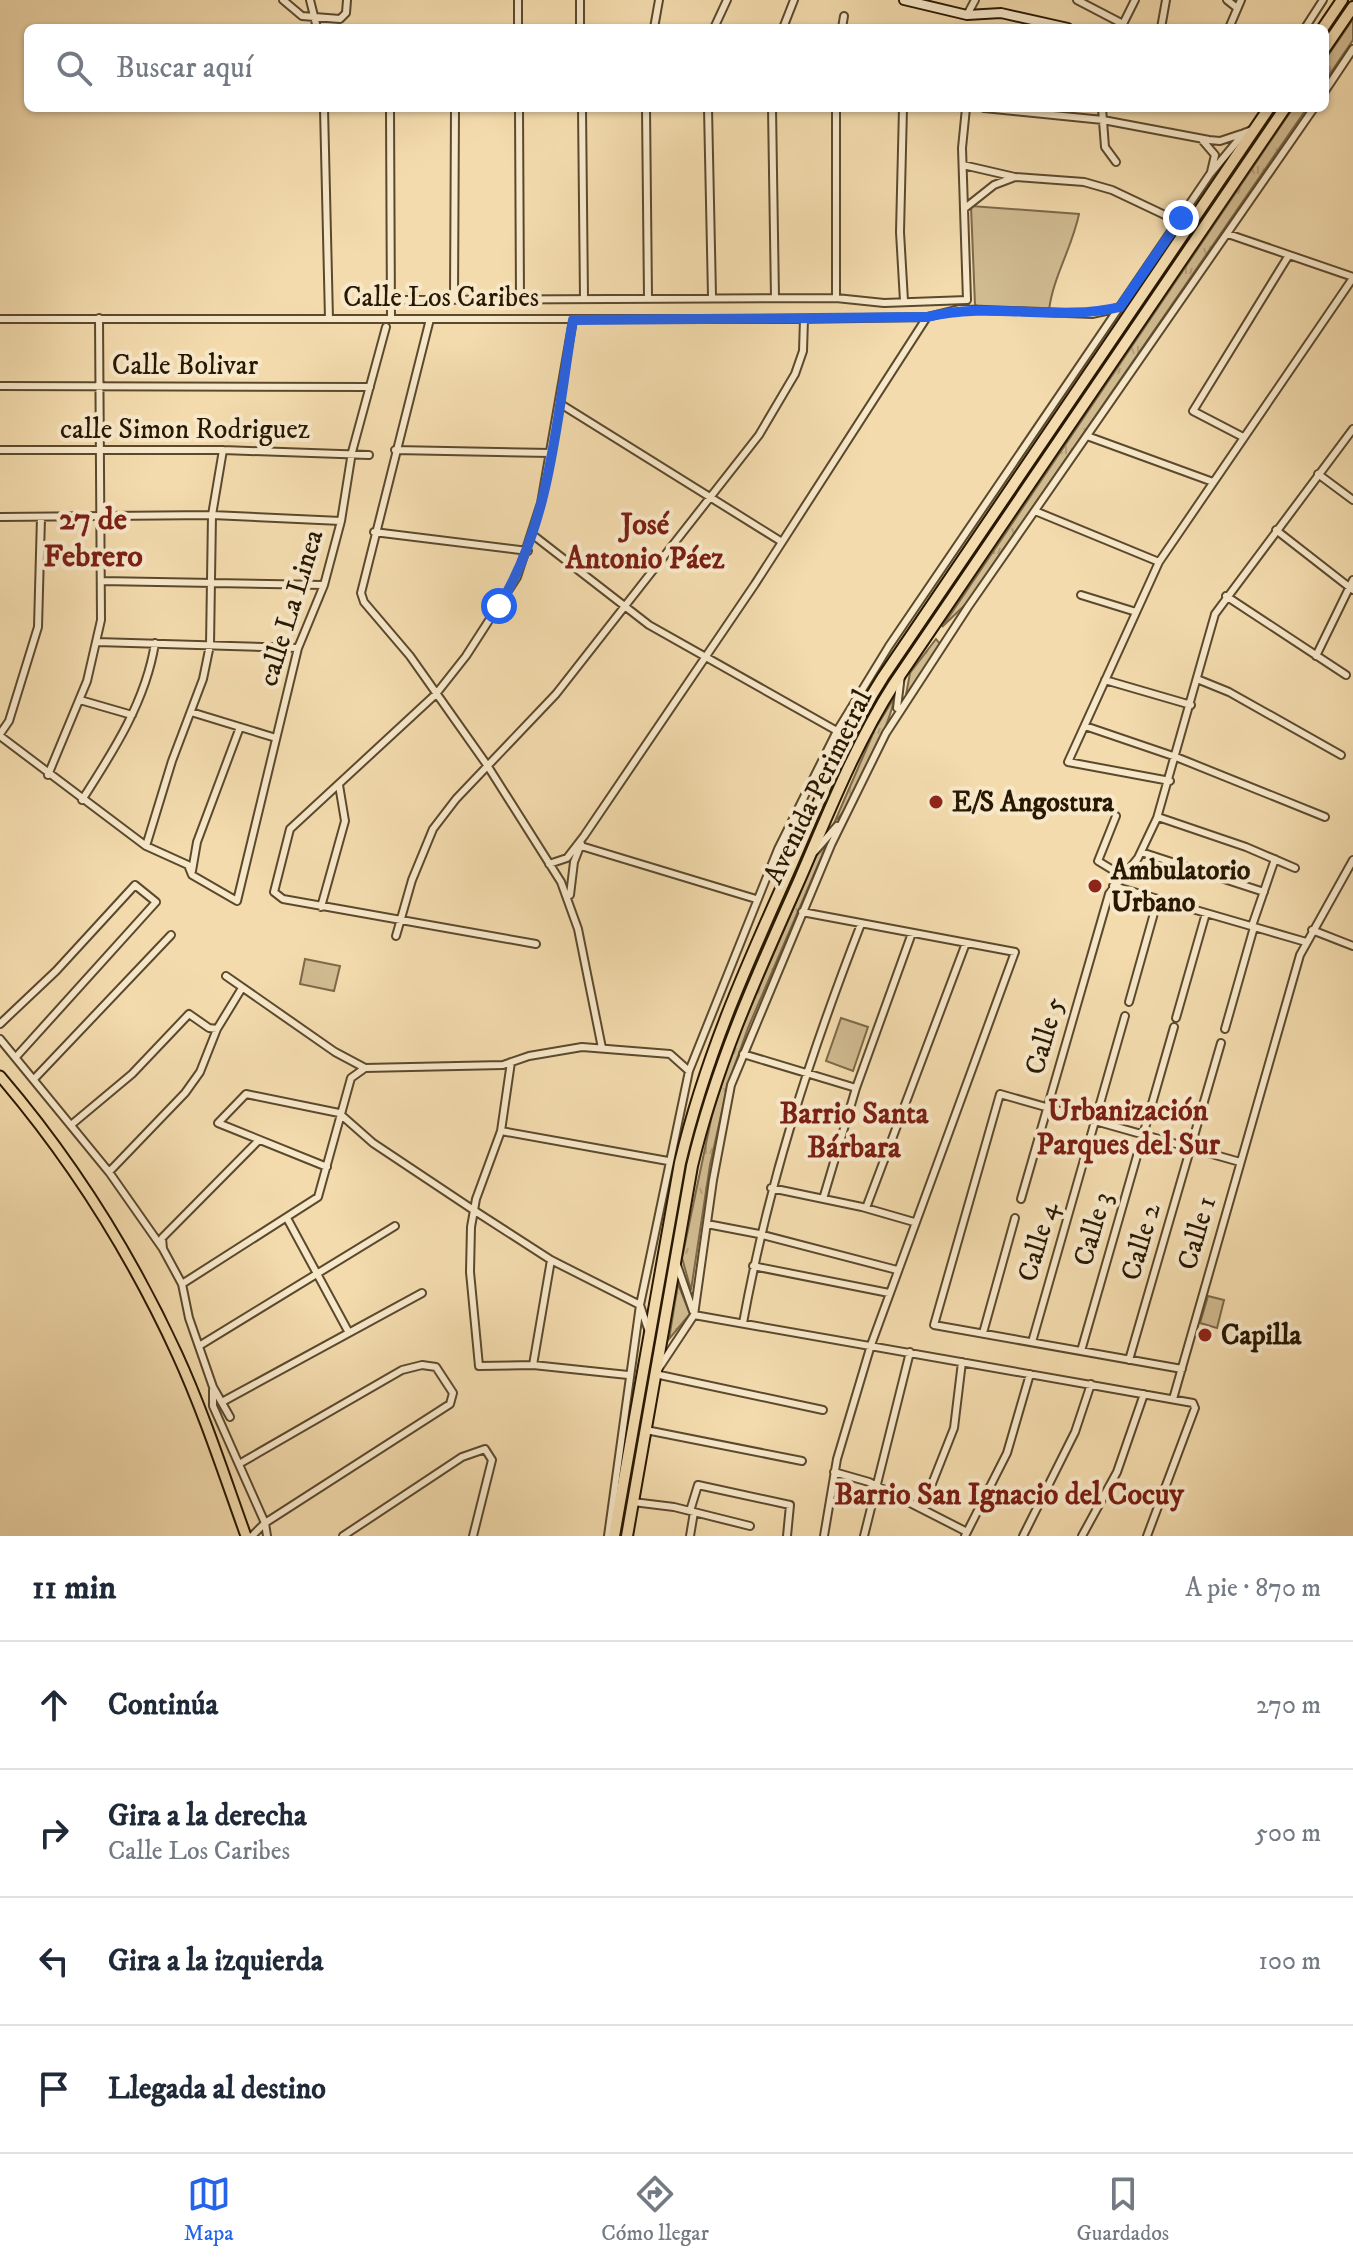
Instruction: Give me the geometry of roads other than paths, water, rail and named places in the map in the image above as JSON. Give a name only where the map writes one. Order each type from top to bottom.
[{"type":"highway","points":[[1326,24],[1342,0]]},
{"type":"highway","points":[[1329,42],[1353,7]]},
{"type":"highway","name":"Avenida Perimetral","points":[[611,1536],[680,1163],[705,1070],[726,1011],[850,735],[883,677],[1249,131],[1266,112]]},
{"type":"highway","name":"Avenida Perimetral","points":[[627,1536],[692,1166],[717,1074],[738,1016],[861,741],[901,674],[1282,112]]},
{"type":"main road","points":[[0,1076],[84,1189],[144,1288],[189,1382],[249,1536]]},
{"type":"street","points":[[283,0],[296,13],[315,18],[343,18],[347,0]]},
{"type":"street","points":[[310,0],[316,24]]},
{"type":"street","points":[[518,0],[518,24]]},
{"type":"street","points":[[580,0],[580,24]]},
{"type":"street","points":[[655,24],[659,0]]},
{"type":"street","points":[[716,24],[727,0]]},
{"type":"street","points":[[785,24],[794,0]]},
{"type":"street","points":[[904,0],[924,2],[967,15],[1001,13],[1050,24]]},
{"type":"street","points":[[967,15],[975,0]]},
{"type":"street","points":[[1077,0],[1119,24]]},
{"type":"street","points":[[1123,24],[1135,0]]},
{"type":"street","points":[[1162,24],[1166,0]]},
{"type":"street","points":[[1227,0],[1237,8]]},
{"type":"street","points":[[1231,24],[1241,0]]},
{"type":"street","points":[[1308,24],[1323,0]]},
{"type":"street","points":[[843,24],[844,16]]},
{"type":"street","points":[[1329,85],[1353,49]]},
{"type":"street","points":[[324,112],[329,319]]},
{"type":"street","points":[[390,112],[391,319]]},
{"type":"street","points":[[454,298],[455,112]]},
{"type":"street","points":[[519,112],[520,298]]},
{"type":"street","points":[[582,112],[584,298]]},
{"type":"street","points":[[646,112],[648,297]]},
{"type":"street","points":[[708,112],[712,296]]},
{"type":"street","points":[[772,112],[775,298]]},
{"type":"street","points":[[836,112],[836,298]]},
{"type":"street","points":[[903,112],[900,232],[904,301]]},
{"type":"street","points":[[391,300],[712,296],[836,298],[859,302],[967,300],[963,165],[966,112]]},
{"type":"street","points":[[1024,112],[1103,120],[1220,141],[1249,131]]},
{"type":"street","points":[[1102,112],[1105,147],[1116,162]]},
{"type":"street","name":"Avenida Perimetral","points":[[694,1315],[725,1112],[743,1054],[802,912],[893,719],[1311,112]]},
{"type":"street","points":[[611,1536],[628,1375],[668,1161],[689,1071],[756,899],[837,731],[889,646],[1210,174],[1249,131]]},
{"type":"street","points":[[1197,136],[1211,146],[1215,155],[1210,174]]},
{"type":"street","points":[[963,165],[1015,177],[1084,182],[1112,190],[1169,217],[1181,218]]},
{"type":"street","points":[[965,208],[994,185],[1015,177]]},
{"type":"street","points":[[1170,781],[1068,762],[1159,562],[1353,278],[1228,234]]},
{"type":"street","points":[[1243,437],[1193,411],[1289,255]]},
{"type":"street","name":"Calle Los Caribes","points":[[0,319],[804,319],[927,317],[960,309],[1092,314],[1120,307]]},
{"type":"street","points":[[1092,314],[1105,328]]},
{"type":"street","points":[[549,864],[567,858],[584,836],[782,542],[927,317]]},
{"type":"street","points":[[48,775],[80,700],[97,642],[102,519],[99,318]]},
{"type":"street","points":[[430,319],[363,578],[364,602],[487,765],[569,899],[602,1048]]},
{"type":"street","points":[[396,936],[412,880],[433,829],[487,765],[556,694],[759,435],[791,383],[803,351],[804,319]]},
{"type":"street","points":[[536,944],[283,899],[274,892],[274,882],[290,829],[436,694],[484,629],[528,551],[551,453],[573,320]]},
{"type":"street","name":"calle La Linea","points":[[192,875],[237,901],[298,648],[324,585],[341,521],[352,452],[386,327]]},
{"type":"street","name":"Calle Bolivar","points":[[0,386],[370,387]]},
{"type":"street","points":[[559,403],[782,542]]},
{"type":"street","name":"Calle 5","points":[[1021,1199],[1113,886],[1141,852],[1158,817],[1211,624],[1226,596],[1353,429]]},
{"type":"street","points":[[1087,436],[1213,482]]},
{"type":"street","name":"calle Simon Rodriguez","points":[[0,450],[223,450],[352,452],[369,455]]},
{"type":"street","points":[[146,846],[210,645],[212,515],[223,450]]},
{"type":"street","points":[[395,450],[551,453]]},
{"type":"street","points":[[1318,474],[1353,500]]},
{"type":"street","points":[[1035,511],[1159,562]]},
{"type":"street","points":[[0,517],[102,519],[212,515],[341,521]]},
{"type":"street","points":[[41,517],[38,627],[9,721],[0,735],[48,775],[146,846],[188,865],[192,875]]},
{"type":"street","points":[[1276,530],[1352,586],[1316,656]]},
{"type":"street","points":[[374,532],[528,551]]},
{"type":"street","points":[[533,535],[625,608],[837,731]]},
{"type":"street","points":[[101,581],[324,585]]},
{"type":"street","points":[[1081,595],[1136,612]]},
{"type":"street","points":[[1226,596],[1346,675]]},
{"type":"street","points":[[97,642],[298,648]]},
{"type":"street","points":[[82,800],[132,715],[152,665],[155,643]]},
{"type":"street","points":[[893,719],[901,693],[901,674]]},
{"type":"street","points":[[1197,679],[1229,692],[1341,755]]},
{"type":"street","points":[[1105,680],[1191,705]]},
{"type":"street","points":[[80,700],[132,715]]},
{"type":"street","points":[[191,712],[276,738]]},
{"type":"street","points":[[1085,726],[1176,757],[1325,817]]},
{"type":"street","points":[[192,875],[194,850],[240,727]]},
{"type":"street","points":[[321,907],[345,821],[339,785]]},
{"type":"street","points":[[808,860],[846,815]]},
{"type":"street","points":[[1116,816],[1098,861],[1121,875]]},
{"type":"street","points":[[1158,817],[1295,868]]},
{"type":"street","points":[[569,899],[574,862],[584,836]]},
{"type":"street","points":[[581,846],[756,899]]},
{"type":"street","points":[[1141,852],[1264,892]]},
{"type":"street","points":[[1225,1029],[1275,859]]},
{"type":"street","name":"Calle 1","points":[[1173,1399],[1306,942],[1353,860]]},
{"type":"street","points":[[0,1024],[56,971],[135,885],[156,902],[16,1057]]},
{"type":"street","points":[[1113,886],[1306,942]]},
{"type":"street","points":[[1129,1002],[1158,899]]},
{"type":"street","points":[[802,912],[1015,952],[871,1345],[834,1472],[824,1536]]},
{"type":"street","points":[[1176,1018],[1206,913]]},
{"type":"street","points":[[743,1323],[759,1234],[771,1188],[806,1073],[861,924]]},
{"type":"street","points":[[1312,930],[1353,946]]},
{"type":"street","points":[[823,1199],[856,1088],[912,933]]},
{"type":"street","points":[[35,1078],[171,935]]},
{"type":"street","points":[[866,1208],[966,943]]},
{"type":"street","points":[[226,976],[335,1052],[365,1068],[511,1062],[582,1047],[670,1054],[689,1071]]},
{"type":"street","points":[[109,1172],[185,1093],[200,1072],[217,1029],[242,988]]},
{"type":"street","points":[[71,1125],[132,1074],[189,1014],[209,1028],[217,1029]]},
{"type":"street","name":"Calle 4","points":[[1032,1342],[1125,1016]]},
{"type":"street","name":"Calle 3","points":[[1081,1351],[1174,1027]]},
{"type":"street","points":[[0,1039],[109,1172],[163,1249],[182,1284],[213,1387],[230,1417]]},
{"type":"street","name":"Calle 2","points":[[1129,1360],[1221,1043]]},
{"type":"street","points":[[743,1054],[856,1088]]},
{"type":"street","points":[[511,1062],[501,1131],[475,1211],[470,1272],[479,1366],[533,1365],[628,1375]]},
{"type":"street","points":[[182,1284],[288,1220],[318,1197],[340,1128],[339,1113],[351,1078],[365,1068]]},
{"type":"street","points":[[327,1167],[218,1123],[246,1094],[339,1113],[373,1143],[551,1260],[640,1305],[649,1333]]},
{"type":"street","points":[[1182,1369],[934,1325],[1000,1094],[1240,1162]]},
{"type":"street","points":[[501,1131],[668,1161]]},
{"type":"street","points":[[163,1249],[162,1238],[176,1222],[259,1140]]},
{"type":"street","points":[[771,1188],[866,1208],[914,1222]]},
{"type":"street","points":[[983,1333],[1015,1218]]},
{"type":"street","points":[[288,1220],[348,1331]]},
{"type":"street","points":[[707,1224],[759,1234],[897,1270]]},
{"type":"street","points":[[199,1346],[395,1226]]},
{"type":"street","points":[[533,1365],[551,1260]]},
{"type":"street","points":[[675,1261],[694,1315]]},
{"type":"street","points":[[753,1266],[889,1293]]},
{"type":"street","points":[[222,1402],[422,1293]]},
{"type":"street","points":[[694,1315],[1192,1403],[1195,1408],[1147,1536]]},
{"type":"street","points":[[694,1315],[655,1374],[823,1410]]},
{"type":"street","points":[[864,1536],[874,1484],[910,1352]]},
{"type":"street","points":[[922,1509],[954,1428],[962,1362]]},
{"type":"street","points":[[239,1464],[402,1370],[422,1365],[436,1367],[453,1393],[450,1404],[249,1536]]},
{"type":"street","points":[[834,1472],[874,1484],[966,1534],[1007,1453],[1030,1374]]},
{"type":"street","points":[[1023,1536],[1075,1432],[1091,1384]]},
{"type":"street","points":[[213,1387],[213,1406],[265,1523],[267,1536]]},
{"type":"street","points":[[1082,1536],[1117,1472],[1144,1394]]},
{"type":"street","points":[[646,1430],[802,1461]]},
{"type":"street","points":[[343,1536],[462,1457],[485,1449],[492,1460],[473,1536]]},
{"type":"street","points":[[690,1536],[695,1488],[700,1485],[790,1505],[787,1536]]},
{"type":"street","points":[[633,1502],[750,1526]]},
{"type":"place","name":"E/S Angostura","points":[[936,802]]},
{"type":"place","name":"Ambulatorio Urbano","points":[[1095,886]]},
{"type":"place","name":"Capilla","points":[[1205,1335]]},
{"type":"district","name":"27 de Febrero","points":[[93,538]]},
{"type":"district","name":"José Antonio Páez","points":[[645,542]]},
{"type":"district","name":"Urbanización Parques del Sur","points":[[1128,1128]]},
{"type":"district","name":"Barrio Santa Bárbara","points":[[854,1131]]},
{"type":"district","name":"Barrio San Ignacio del Cocuy","points":[[1009,1495]]}]
